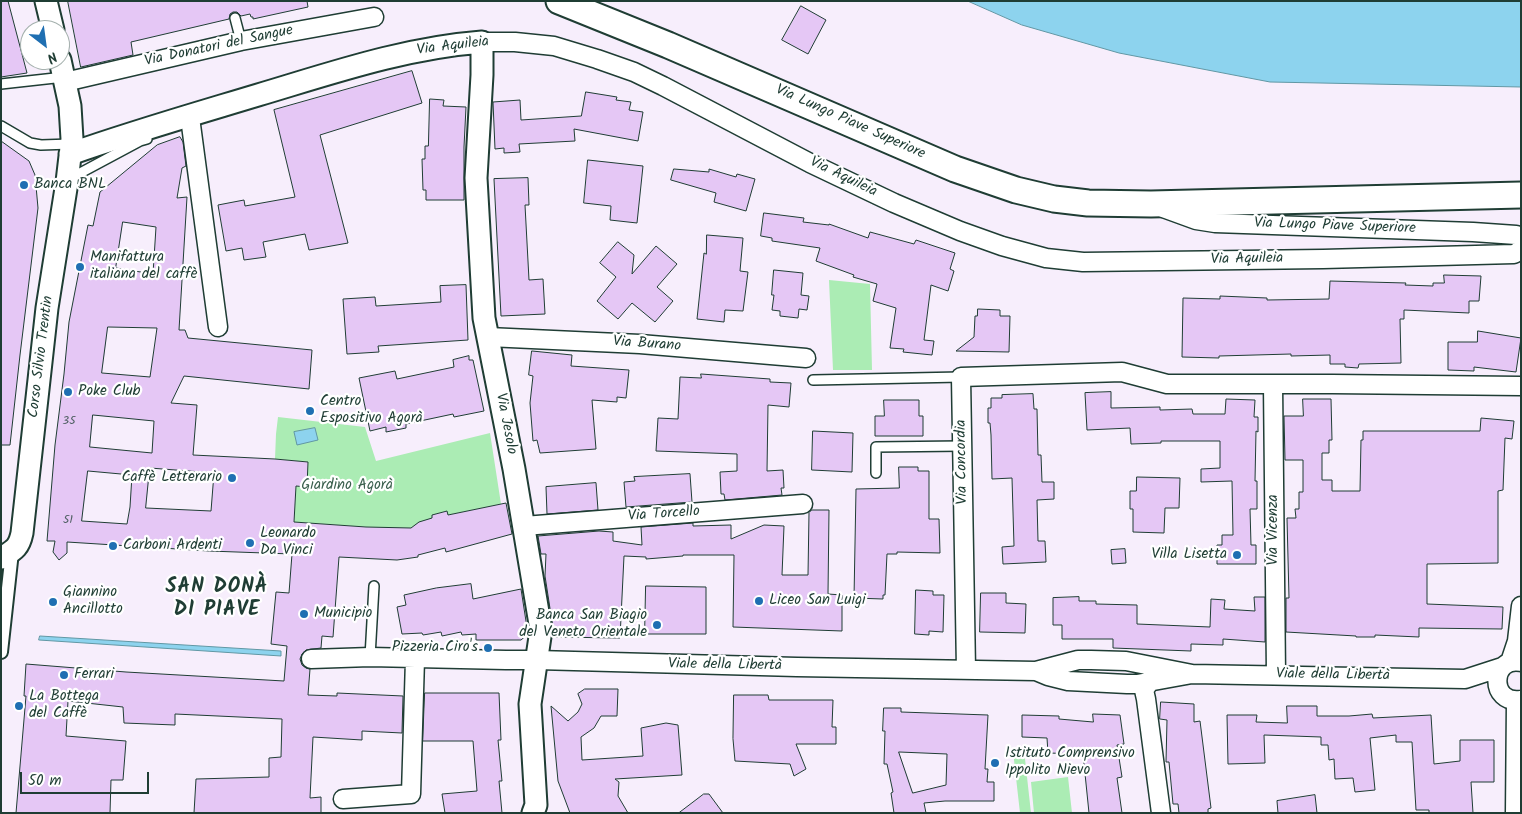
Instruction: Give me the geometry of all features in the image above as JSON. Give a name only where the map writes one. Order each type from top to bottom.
[{"type":"main road","name":"Via Lungo Piave Superiore","points":[[559,1],[668,45],[955,169],[1016,190],[1054,199],[1088,203],[1151,204],[1521,195]]},
{"type":"street","points":[[46,1],[51,20]]},
{"type":"street","name":"Via Donatori del Sangue","points":[[63,73],[374,17]]},
{"type":"street","name":"Via Jesolo","points":[[482,42],[476,178],[484,318],[514,469],[541,630],[530,704],[537,810]]},
{"type":"street","name":"Via Aquileia","points":[[71,149],[191,122],[258,96],[397,54],[461,44],[515,42],[554,46],[634,72],[894,203],[960,231],[1002,246],[1046,258],[1084,262],[1323,259],[1514,254],[1521,250]]},
{"type":"street","name":"Corso Silvio Trentin","points":[[1,652],[7,555],[19,545],[22,533],[47,308],[71,149],[70,106],[63,73]]},
{"type":"street","points":[[191,122],[218,328]]},
{"type":"street","name":"Via Lungo Piave Superiore","points":[[1151,204],[1196,220],[1214,223],[1473,232],[1516,235],[1521,239]]},
{"type":"street","name":"Via Burano","points":[[488,337],[640,344],[806,358]]},
{"type":"street","points":[[961,377],[1122,372],[1167,384],[1521,386]]},
{"type":"street","name":"Via Concordia","points":[[961,377],[966,670]]},
{"type":"street","name":"Via Vicenza","points":[[1273,384],[1276,675]]},
{"type":"street","name":"Via Torcello","points":[[524,526],[803,504]]},
{"type":"street","points":[[1515,813],[1513,698],[1499,690],[1497,678],[1514,661],[1521,606]]},
{"type":"street","name":"Viale della Libertà","points":[[311,659],[370,657],[1036,671],[1078,660],[1126,661],[1148,681]]},
{"type":"street","points":[[343,799],[411,794],[415,659]]},
{"type":"street","name":"Viale della Libertà","points":[[1465,679],[1514,661]]},
{"type":"street","name":"Viale della Libertà","points":[[1036,671],[1048,676],[1068,680],[1148,681],[1196,674],[1465,679],[1513,698]]},
{"type":"street","points":[[1148,681],[1146,699],[1160,813]]},
{"type":"lane","points":[[235,18],[241,40]]},
{"type":"lane","points":[[230,113],[316,86],[400,63],[451,53],[461,44]]},
{"type":"lane","points":[[1,84],[63,73]]},
{"type":"lane","points":[[1,126],[30,143],[71,149]]},
{"type":"lane","points":[[67,180],[140,141],[157,136]]},
{"type":"lane","points":[[813,380],[961,377]]},
{"type":"lane","points":[[876,473],[876,447],[962,446]]},
{"type":"lane","points":[[370,657],[374,586]]},
{"type":"green space","points":[[829,280],[870,284],[872,370],[833,370]]},
{"type":"green space","name":"Giardino Agorà","points":[[278,417],[365,427],[376,461],[490,433],[501,504],[448,515],[447,511],[432,515],[432,518],[401,535],[366,527],[294,522],[296,486],[307,487],[308,462],[275,459]]},
{"type":"green space","points":[[1024,750],[1031,813],[1020,813],[1013,751]]},
{"type":"green space","points":[[1068,777],[1072,813],[1034,813],[1031,782]]},
{"type":"water","points":[[968,1],[1521,1],[1521,87],[1270,82],[1119,53],[1022,25]]},
{"type":"water","points":[[315,428],[318,440],[297,445],[294,432]]},
{"type":"water","points":[[40,636],[281,651],[281,656],[39,640]]},
{"type":"building","points":[[1,1],[8,1],[20,46],[20,70],[26,70],[27,73],[1,77]]},
{"type":"building","points":[[68,1],[307,1],[308,7],[253,19],[250,14],[241,16],[237,12],[233,12],[230,14],[229,19],[131,42],[133,55],[81,67]]},
{"type":"building","points":[[801,6],[826,20],[808,54],[782,40]]},
{"type":"building","points":[[412,71],[422,103],[320,135],[348,243],[309,250],[305,234],[263,242],[266,257],[244,260],[242,248],[226,251],[218,205],[244,200],[245,206],[295,197],[274,110]]},
{"type":"building","points":[[586,92],[617,97],[616,100],[631,102],[629,110],[643,112],[638,141],[574,129],[575,141],[519,144],[520,152],[504,153],[504,148],[495,149],[493,102],[520,100],[521,120],[581,116]]},
{"type":"building","points":[[430,99],[444,100],[443,106],[466,107],[464,200],[426,200],[426,190],[423,190],[422,159],[425,159],[425,146],[428,146]]},
{"type":"building","points":[[180,137],[183,142],[186,166],[182,168],[177,198],[187,197],[179,330],[185,330],[188,338],[312,350],[309,389],[184,376],[171,403],[197,405],[193,455],[308,462],[307,487],[296,486],[294,522],[411,528],[419,522],[432,518],[432,515],[447,511],[448,515],[506,503],[512,534],[446,552],[445,548],[418,555],[418,557],[397,560],[339,557],[333,637],[322,636],[321,648],[306,650],[300,659],[302,665],[310,669],[308,695],[337,696],[337,693],[403,696],[402,733],[362,731],[362,740],[313,737],[310,798],[321,797],[321,813],[194,813],[196,779],[269,777],[269,758],[281,757],[282,719],[175,714],[175,725],[124,723],[123,707],[68,701],[66,736],[126,741],[123,780],[111,780],[110,813],[16,813],[26,696],[24,696],[26,664],[284,681],[287,646],[271,644],[276,592],[289,593],[292,554],[67,542],[67,553],[59,560],[53,552],[55,541],[47,541],[55,445],[69,322],[88,225],[93,226],[100,192],[157,145]],"holes":[[[123,222],[156,227],[153,274],[116,268]],[[108,327],[157,328],[150,377],[102,373]],[[93,415],[154,421],[152,453],[90,447]],[[150,468],[214,473],[211,511],[146,508]],[[88,471],[132,475],[127,524],[82,521]]]},
{"type":"building","points":[[1,141],[29,161],[35,175],[38,208],[10,445],[1,445]]},
{"type":"building","points":[[588,160],[643,166],[637,223],[610,220],[611,206],[584,203]]},
{"type":"building","points":[[674,169],[709,172],[709,169],[736,177],[737,174],[755,179],[746,211],[714,202],[716,193],[671,180]]},
{"type":"building","points":[[528,178],[529,205],[525,205],[529,280],[543,279],[545,314],[501,316],[494,179]]},
{"type":"building","points":[[764,213],[804,218],[803,222],[829,224],[868,238],[870,232],[914,244],[916,240],[955,253],[950,269],[954,271],[948,291],[931,285],[924,340],[934,341],[932,355],[903,352],[904,349],[890,348],[896,308],[873,301],[877,284],[853,277],[854,275],[816,261],[820,248],[772,241],[772,238],[761,236]]},
{"type":"building","points":[[707,235],[743,238],[740,271],[748,272],[743,311],[725,310],[724,322],[697,319]]},
{"type":"building","points":[[618,242],[634,255],[632,274],[656,246],[677,264],[657,287],[673,301],[655,322],[632,303],[618,319],[597,301],[616,277],[600,263]]},
{"type":"building","points":[[774,270],[803,273],[801,295],[809,296],[807,310],[799,309],[798,318],[780,316],[780,311],[772,310]]},
{"type":"building","points":[[1444,275],[1481,276],[1479,301],[1469,301],[1469,313],[1404,310],[1404,319],[1400,319],[1401,363],[1359,364],[1358,368],[1345,367],[1345,364],[1330,364],[1330,355],[1291,356],[1291,354],[1219,356],[1219,358],[1182,357],[1183,298],[1220,299],[1220,296],[1267,298],[1267,300],[1329,299],[1330,281],[1406,283],[1405,285],[1433,286],[1433,283],[1444,283]]},
{"type":"building","points":[[466,285],[468,340],[378,346],[379,352],[347,354],[343,299],[375,297],[376,306],[441,302],[440,286]]},
{"type":"building","points":[[978,309],[1000,310],[1000,316],[1010,316],[1009,352],[956,351],[974,337],[975,316],[977,316]]},
{"type":"building","points":[[1478,331],[1521,338],[1516,372],[1474,367],[1474,371],[1448,370],[1448,342],[1477,342]]},
{"type":"building","points":[[532,351],[572,355],[571,366],[629,370],[626,398],[617,397],[617,402],[592,400],[596,449],[540,453],[537,440],[533,441],[530,403],[533,376],[529,375]]},
{"type":"building","points":[[469,356],[469,360],[473,360],[484,411],[454,417],[453,414],[406,424],[406,428],[386,432],[386,427],[370,431],[359,378],[395,371],[397,379],[454,367],[453,360]]},
{"type":"building","points":[[701,374],[770,379],[770,382],[791,383],[789,407],[768,405],[767,471],[783,470],[784,488],[781,488],[782,495],[725,500],[724,494],[721,494],[720,472],[737,471],[737,454],[656,451],[658,418],[678,419],[680,377],[701,378]]},
{"type":"building","points":[[1111,392],[1111,408],[1160,407],[1160,410],[1192,409],[1193,414],[1225,414],[1226,399],[1255,400],[1254,417],[1258,417],[1255,481],[1257,481],[1257,509],[1250,509],[1251,545],[1256,545],[1256,564],[1217,564],[1217,545],[1222,545],[1222,535],[1233,535],[1232,481],[1201,482],[1201,469],[1220,468],[1220,441],[1161,441],[1161,443],[1131,444],[1130,428],[1087,430],[1085,393]]},
{"type":"building","points":[[1033,394],[1034,409],[1037,409],[1038,455],[1041,455],[1042,482],[1054,482],[1054,499],[1037,500],[1038,541],[1045,541],[1046,562],[1003,564],[1002,547],[1014,546],[1012,478],[992,479],[988,408],[991,408],[991,398],[1002,398],[1002,395]]},
{"type":"building","points":[[1303,399],[1331,399],[1332,440],[1329,440],[1329,453],[1322,453],[1322,480],[1332,480],[1332,491],[1360,491],[1361,440],[1363,440],[1363,431],[1480,431],[1481,418],[1514,421],[1512,439],[1505,438],[1503,490],[1498,491],[1498,563],[1427,564],[1427,604],[1503,607],[1502,629],[1419,628],[1419,637],[1375,635],[1375,637],[1356,637],[1286,632],[1286,598],[1289,598],[1287,518],[1296,518],[1295,509],[1299,509],[1299,492],[1303,492],[1303,460],[1285,460],[1284,416],[1303,416]]},
{"type":"building","points":[[884,400],[919,400],[919,416],[923,416],[923,436],[875,436],[875,416],[884,416]]},
{"type":"building","points":[[813,431],[853,433],[852,472],[812,470]]},
{"type":"building","points":[[899,467],[918,467],[918,471],[929,471],[929,519],[939,519],[940,553],[897,552],[897,554],[887,554],[885,595],[883,595],[883,599],[854,598],[856,489],[899,488]]},
{"type":"building","points":[[690,474],[692,502],[626,507],[624,482],[635,481],[634,477]]},
{"type":"building","points":[[1137,477],[1180,478],[1179,508],[1165,508],[1164,533],[1133,532],[1133,509],[1130,509],[1130,491],[1136,491]]},
{"type":"building","points":[[596,483],[598,510],[547,514],[546,487]]},
{"type":"building","points":[[812,510],[829,510],[828,594],[842,595],[842,631],[733,627],[734,555],[683,555],[646,559],[646,557],[624,556],[620,638],[553,637],[545,576],[546,554],[541,554],[538,536],[599,531],[613,532],[613,541],[642,545],[641,527],[693,523],[693,526],[731,525],[731,539],[764,525],[784,526],[782,575],[808,575],[809,513]]},
{"type":"building","points":[[1125,549],[1126,563],[1112,564],[1111,550]]},
{"type":"building","points":[[471,584],[473,599],[521,589],[528,634],[521,640],[476,640],[476,634],[462,635],[461,632],[442,636],[441,632],[423,635],[422,633],[402,634],[397,607],[406,605],[404,595],[436,588]]},
{"type":"building","points":[[646,586],[706,587],[706,634],[645,634]]},
{"type":"building","points":[[916,590],[933,591],[933,595],[944,595],[943,632],[929,631],[929,635],[915,634]]},
{"type":"building","points":[[981,593],[1006,593],[1006,603],[1026,604],[1025,633],[980,632]]},
{"type":"building","points":[[1079,597],[1079,601],[1096,601],[1096,604],[1137,605],[1137,624],[1210,627],[1211,599],[1225,600],[1224,609],[1255,611],[1254,597],[1265,597],[1265,642],[1223,639],[1223,645],[1191,644],[1191,651],[1113,648],[1113,639],[1062,639],[1062,625],[1053,625],[1053,598]]},
{"type":"building","points":[[585,689],[618,689],[617,716],[601,716],[594,728],[581,737],[582,760],[643,756],[641,728],[666,723],[678,725],[682,775],[615,779],[619,782],[618,796],[628,813],[570,813],[558,781],[551,706],[568,721],[578,712],[582,704],[578,694]]},
{"type":"building","points":[[425,693],[499,693],[501,740],[498,740],[502,781],[499,781],[502,813],[445,813],[442,794],[477,791],[473,741],[423,741]]},
{"type":"building","points":[[734,695],[768,695],[769,700],[833,700],[832,727],[836,727],[836,744],[796,744],[806,769],[794,776],[790,764],[735,761],[733,739]]},
{"type":"building","points":[[1161,702],[1194,704],[1194,722],[1200,721],[1211,808],[1208,809],[1208,813],[1179,813],[1178,804],[1173,804],[1169,762],[1166,762],[1167,720],[1160,719]]},
{"type":"building","points":[[1287,706],[1317,706],[1317,716],[1372,714],[1373,718],[1431,715],[1434,764],[1460,761],[1460,740],[1494,740],[1494,782],[1471,782],[1473,813],[1429,813],[1429,810],[1416,810],[1412,742],[1396,742],[1396,735],[1370,738],[1375,790],[1355,792],[1353,778],[1335,779],[1334,759],[1329,760],[1328,745],[1321,745],[1321,737],[1264,735],[1265,763],[1228,764],[1227,715],[1257,715],[1256,722],[1287,723]]},
{"type":"building","points":[[884,708],[901,708],[901,712],[988,715],[985,769],[988,769],[987,782],[994,782],[994,801],[924,803],[926,813],[894,813],[891,793],[893,792],[887,764],[884,764],[885,731],[883,731]],"holes":[[[899,752],[947,754],[946,785],[913,793]]]},
{"type":"building","points":[[1093,714],[1120,715],[1124,744],[1117,745],[1122,777],[1117,778],[1122,813],[1089,813],[1083,754],[1048,753],[1047,738],[1022,737],[1022,715],[1059,716],[1059,719],[1093,722]]},
{"type":"building","points":[[704,794],[709,794],[723,813],[679,813]]},
{"type":"building","points":[[1315,795],[1317,813],[1278,813],[1277,801]]},
{"type":"place","name":"Banca BNL","points":[[24,185]]},
{"type":"place","name":"Manifattura italiana del caffè","points":[[80,267]]},
{"type":"place","name":"Poke Club","points":[[68,392]]},
{"type":"place","name":"Centro Espositivo Agorà","points":[[310,411]]},
{"type":"place","name":"Caffè Letterario","points":[[232,478]]},
{"type":"place","name":"Leonardo Da Vinci","points":[[250,543]]},
{"type":"place","name":"Carboni Ardenti","points":[[113,546]]},
{"type":"place","name":"Villa Lisetta","points":[[1237,555]]},
{"type":"place","name":"Liceo San Luigi","points":[[759,601]]},
{"type":"place","name":"Giannino Ancillotto","points":[[53,602]]},
{"type":"place","name":"Municipio","points":[[304,614]]},
{"type":"place","name":"Banca San Biagio del Veneto Orientale","points":[[657,625]]},
{"type":"place","name":"Pizzeria Ciro's","points":[[488,648]]},
{"type":"place","name":"Ferrari","points":[[64,675]]},
{"type":"place","name":"La Bottega del Caffè","points":[[19,706]]},
{"type":"place","name":"Istituto Comprensivo Ippolito Nievo","points":[[995,763]]},
{"type":"district","name":"SAN DONÀ DI PIAVE","points":[[217,600]]}]
